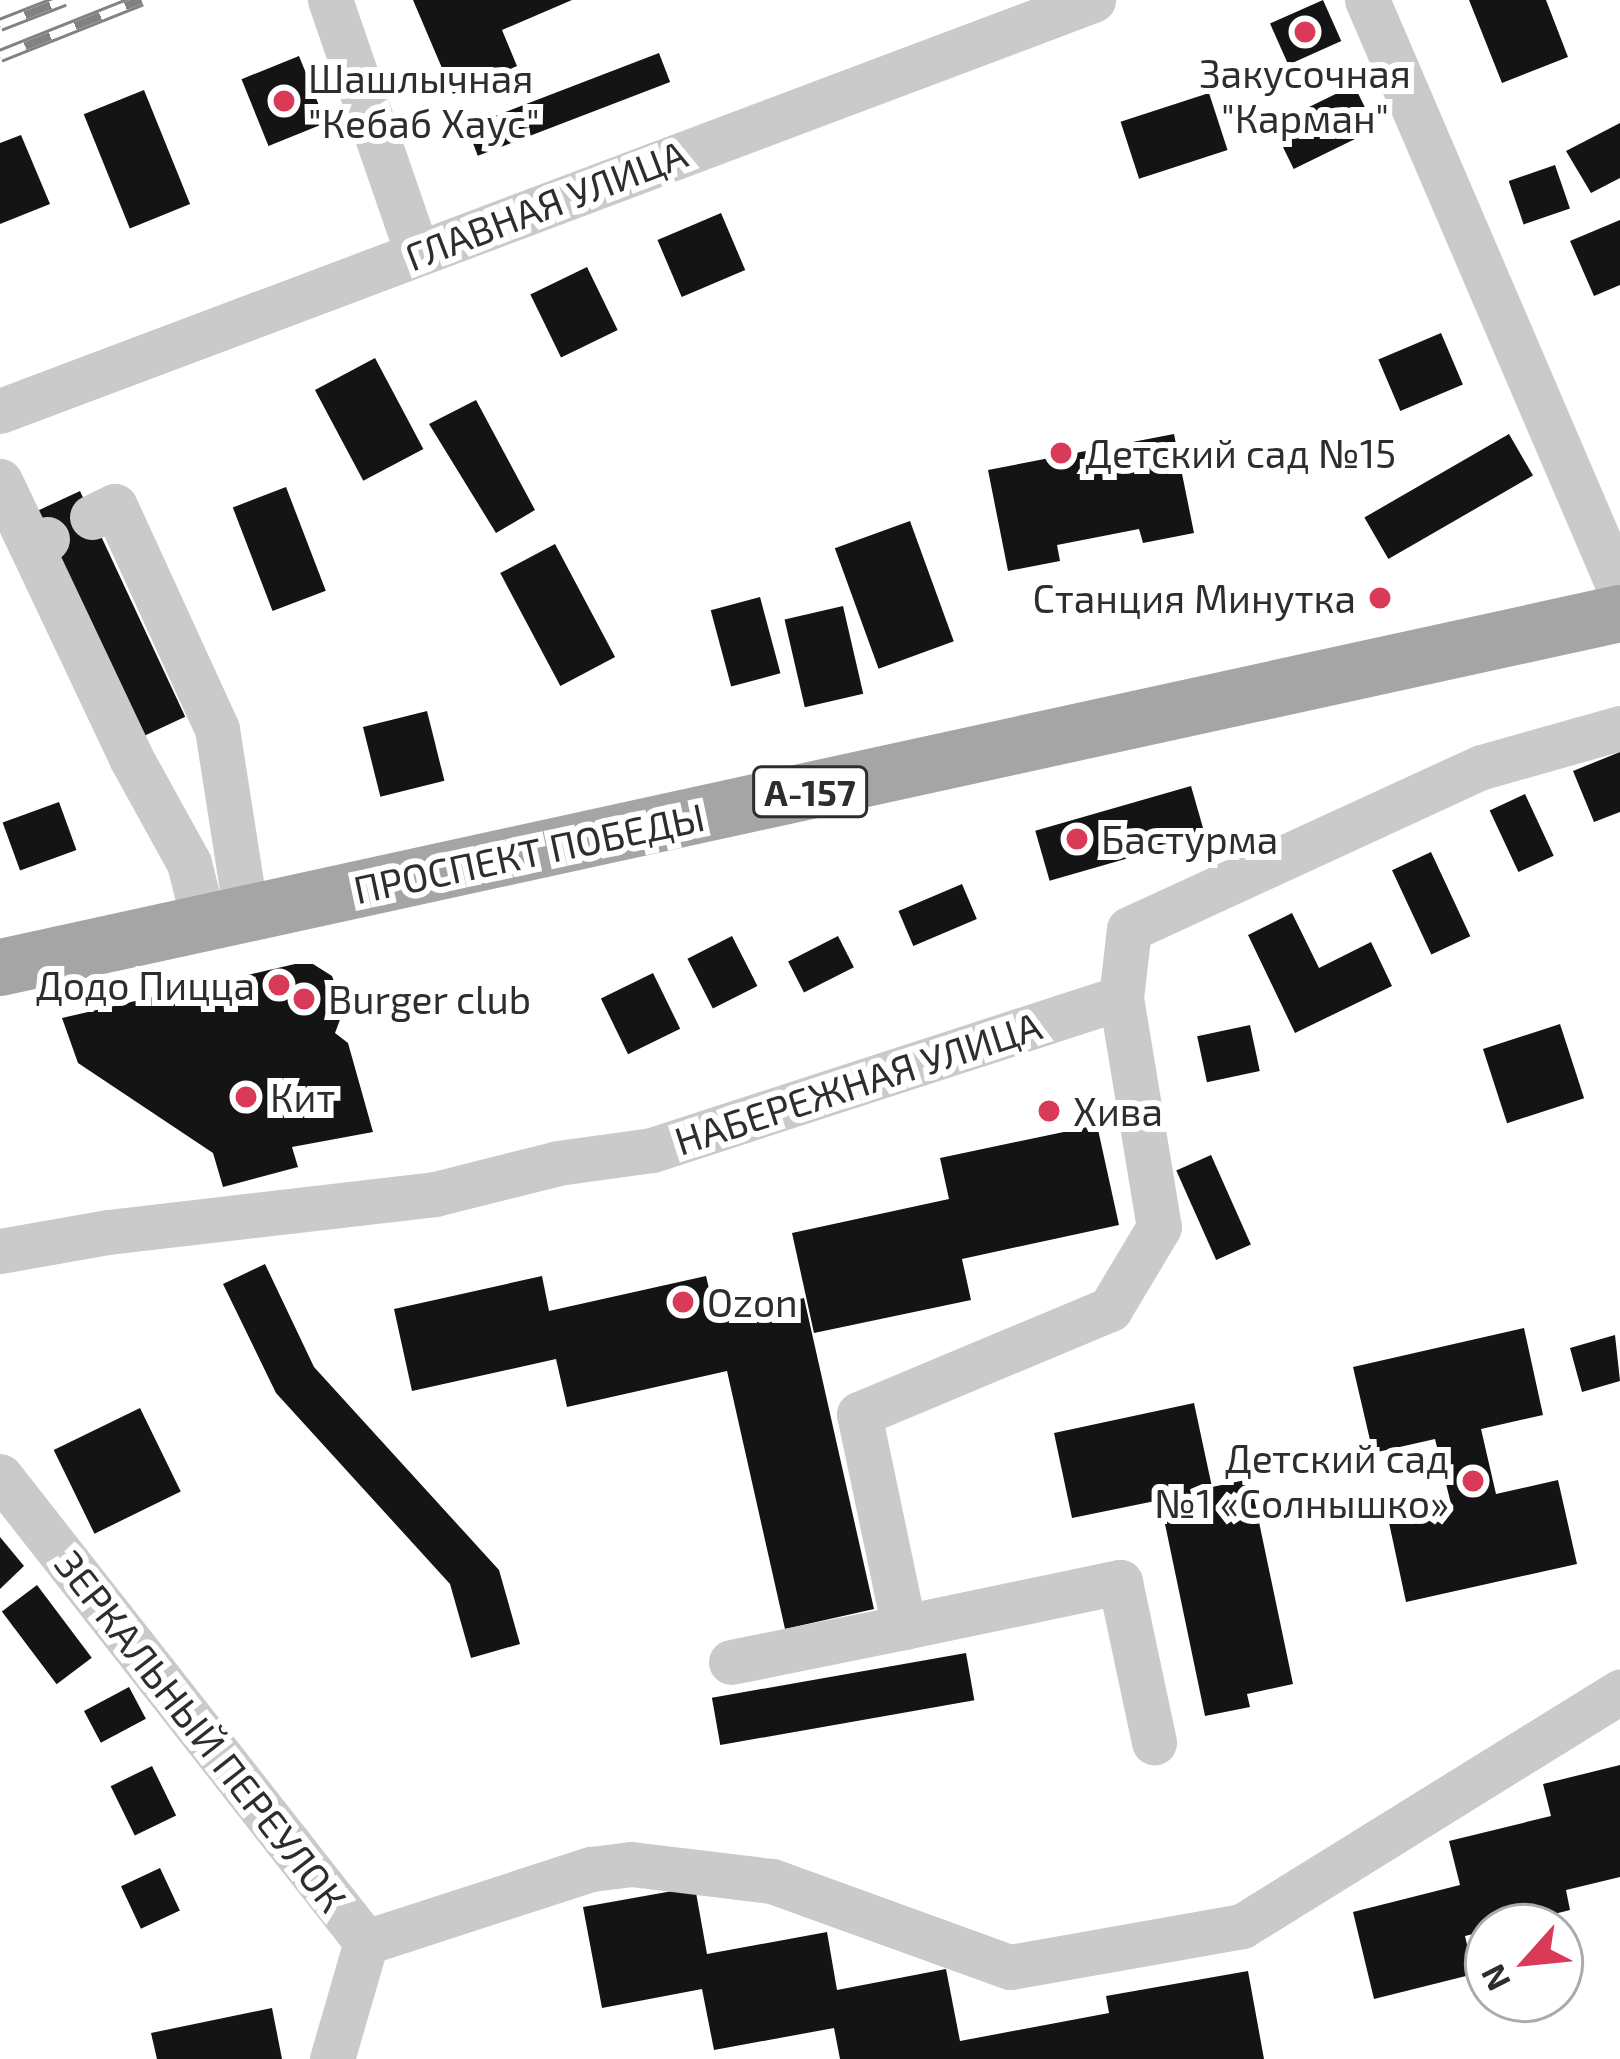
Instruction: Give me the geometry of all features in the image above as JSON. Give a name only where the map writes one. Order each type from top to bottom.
[{"type":"main road","name":"ПРОСПЕКТ ПОБЕДЫ","points":[[0,968],[1620,613]]},
{"type":"street","points":[[331,0],[417,253]]},
{"type":"street","name":"ГЛАВНАЯ УЛИЦА","points":[[0,411],[1093,0]]},
{"type":"street","points":[[1367,0],[1620,590]]},
{"type":"street","points":[[0,481],[39,542],[130,758],[225,918]]},
{"type":"street","points":[[92,517],[115,506],[217,729],[232,853],[225,918]]},
{"type":"street","points":[[904,1627],[859,1414],[1110,1309],[1159,1227],[1121,998],[1130,929],[1482,767],[1620,728]]},
{"type":"street","name":"НАБЕРЕЖНАЯ УЛИЦА","points":[[0,1251],[108,1232],[435,1194],[558,1162],[652,1150],[1121,998]]},
{"type":"street","name":"ЗЕРКАЛЬНЫЙ ПЕРЕУЛОК","points":[[0,1476],[366,1942],[591,1869],[631,1864],[772,1881],[1010,1967],[1242,1926],[1620,1692]]},
{"type":"street","points":[[731,1662],[1120,1582],[1154,1742]]},
{"type":"street","points":[[332,2059],[366,1942]]},
{"type":"building","points":[[413,0],[572,0],[502,30],[517,66],[453,94]]},
{"type":"building","name":"Закусочная \"Карман\"","points":[[1323,0],[1341,41],[1288,65],[1270,24]]},
{"type":"building","points":[[1469,0],[1546,0],[1568,57],[1502,83]]},
{"type":"building","points":[[659,53],[670,82],[478,156],[467,127]]},
{"type":"building","name":"Шашлычная \"Кебаб Хаус\"","points":[[299,56],[326,123],[268,146],[242,79]]},
{"type":"building","points":[[1354,85],[1375,129],[1294,169],[1272,125]]},
{"type":"building","points":[[144,90],[190,204],[130,228],[84,114]]},
{"type":"building","points":[[1209,93],[1228,150],[1139,179],[1121,122]]},
{"type":"building","points":[[1620,123],[1620,178],[1591,193],[1566,151]]},
{"type":"building","points":[[21,135],[50,204],[0,224],[0,143]]},
{"type":"building","points":[[1555,165],[1570,208],[1524,224],[1509,181]]},
{"type":"building","points":[[721,213],[745,270],[682,297],[657,240]]},
{"type":"building","points":[[1620,220],[1620,285],[1594,296],[1570,241]]},
{"type":"building","points":[[587,267],[618,330],[561,358],[530,295]]},
{"type":"building","points":[[1441,333],[1463,385],[1400,411],[1378,360]]},
{"type":"building","points":[[375,358],[423,449],[363,481],[315,390]]},
{"type":"building","points":[[476,400],[535,510],[496,533],[429,424]]},
{"type":"building","points":[[1174,434],[1194,533],[1143,543],[1139,529],[1057,545],[1060,561],[1008,571],[988,470]]},
{"type":"building","points":[[1509,434],[1533,476],[1388,559],[1364,518]]},
{"type":"building","points":[[286,487],[326,591],[273,611],[233,507]]},
{"type":"building","points":[[80,491],[185,717],[139,738],[34,513]]},
{"type":"building","points":[[910,521],[954,641],[879,669],[835,548]]},
{"type":"building","points":[[555,544],[615,657],[560,686],[500,573]]},
{"type":"building","points":[[760,597],[780,673],[731,687],[711,610]]},
{"type":"building","points":[[843,606],[863,694],[805,707],[785,619]]},
{"type":"building","points":[[427,711],[444,781],[380,797],[363,727]]},
{"type":"building","points":[[1620,752],[1620,812],[1594,822],[1573,771]]},
{"type":"building","points":[[1191,786],[1205,836],[1050,881],[1035,831]]},
{"type":"building","points":[[1525,794],[1554,856],[1518,872],[1490,810]]},
{"type":"building","points":[[59,802],[76,850],[20,870],[3,823]]},
{"type":"building","points":[[1431,852],[1470,936],[1431,954],[1392,870]]},
{"type":"building","points":[[962,884],[977,919],[913,946],[898,911]]},
{"type":"building","points":[[1292,913],[1319,968],[1371,942],[1392,986],[1295,1033],[1248,935]]},
{"type":"building","points":[[732,936],[757,986],[713,1009],[687,959]]},
{"type":"building","points":[[838,936],[854,967],[804,993],[788,961]]},
{"type":"building","name":"Кит","points":[[295,964],[313,964],[332,976],[344,1009],[335,1033],[348,1043],[373,1132],[292,1147],[298,1167],[223,1187],[213,1153],[78,1063],[62,1018]]},
{"type":"building","points":[[653,973],[680,1029],[628,1054],[601,998]]},
{"type":"building","points":[[1560,1024],[1584,1098],[1507,1123],[1483,1049]]},
{"type":"building","points":[[1250,1025],[1260,1071],[1207,1082],[1197,1036]]},
{"type":"building","points":[[1097,1125],[1119,1225],[962,1259],[971,1300],[814,1333],[792,1233],[949,1199],[940,1158]]},
{"type":"building","points":[[1211,1155],[1251,1245],[1216,1260],[1176,1170]]},
{"type":"building","points":[[265,1264],[314,1367],[499,1570],[520,1644],[471,1658],[450,1584],[276,1393],[223,1284]]},
{"type":"building","points":[[542,1276],[549,1311],[706,1276],[716,1318],[804,1298],[874,1609],[785,1629],[727,1371],[567,1407],[556,1359],[412,1391],[394,1309]]},
{"type":"building","points":[[1524,1328],[1543,1415],[1481,1429],[1496,1494],[1558,1480],[1577,1564],[1406,1602],[1388,1518],[1451,1504],[1435,1439],[1373,1453],[1353,1367]]},
{"type":"building","points":[[1615,1335],[1620,1381],[1582,1392],[1570,1348]]},
{"type":"building","points":[[1194,1403],[1212,1487],[1250,1479],[1293,1684],[1247,1694],[1250,1707],[1205,1716],[1160,1500],[1072,1518],[1054,1433]]},
{"type":"building","points":[[140,1408],[181,1492],[94,1534],[54,1450]]},
{"type":"building","points":[[0,1537],[24,1566],[0,1589]]},
{"type":"building","points":[[37,1585],[92,1658],[57,1684],[2,1611]]},
{"type":"building","points":[[966,1653],[974,1700],[720,1745],[712,1698]]},
{"type":"building","points":[[129,1687],[146,1719],[101,1743],[84,1711]]},
{"type":"building","points":[[1620,1765],[1620,1877],[1566,1890],[1569,1903],[1464,1903],[1464,1976],[1374,1999],[1353,1912],[1460,1885],[1449,1841],[1551,1816],[1543,1784]]},
{"type":"building","points":[[152,1766],[176,1815],[135,1836],[111,1786]]},
{"type":"building","points":[[160,1868],[180,1911],[141,1929],[121,1886]]},
{"type":"building","points":[[695,1887],[707,1954],[827,1932],[837,1990],[946,1969],[960,2041],[1109,2013],[1106,1996],[1248,1971],[1264,2059],[840,2059],[834,2028],[714,2050],[702,1989],[602,2008],[583,1907]]},
{"type":"building","points":[[272,2008],[282,2059],[157,2059],[151,2033]]},
{"type":"railway","points":[[0,25],[64,0]]},
{"type":"railway","points":[[0,56],[141,0]]},
{"type":"place","name":"Закусочная \"Карман\"","points":[[1305,32]]},
{"type":"place","name":"Шашлычная \"Кебаб Хаус\"","points":[[284,101]]},
{"type":"place","name":"Детский сад №15","points":[[1061,453]]},
{"type":"place","name":"Станция Минутка","points":[[1380,598]]},
{"type":"place","name":"Бастурма","points":[[1077,839]]},
{"type":"place","name":"Додо Пицца","points":[[279,985]]},
{"type":"place","name":"Burger club","points":[[304,999]]},
{"type":"place","name":"Кит","points":[[246,1097]]},
{"type":"place","name":"Хива","points":[[1049,1111]]},
{"type":"place","name":"Ozon","points":[[683,1302]]},
{"type":"place","name":"Детский сад №1 «Солнышко»","points":[[1473,1481]]}]
